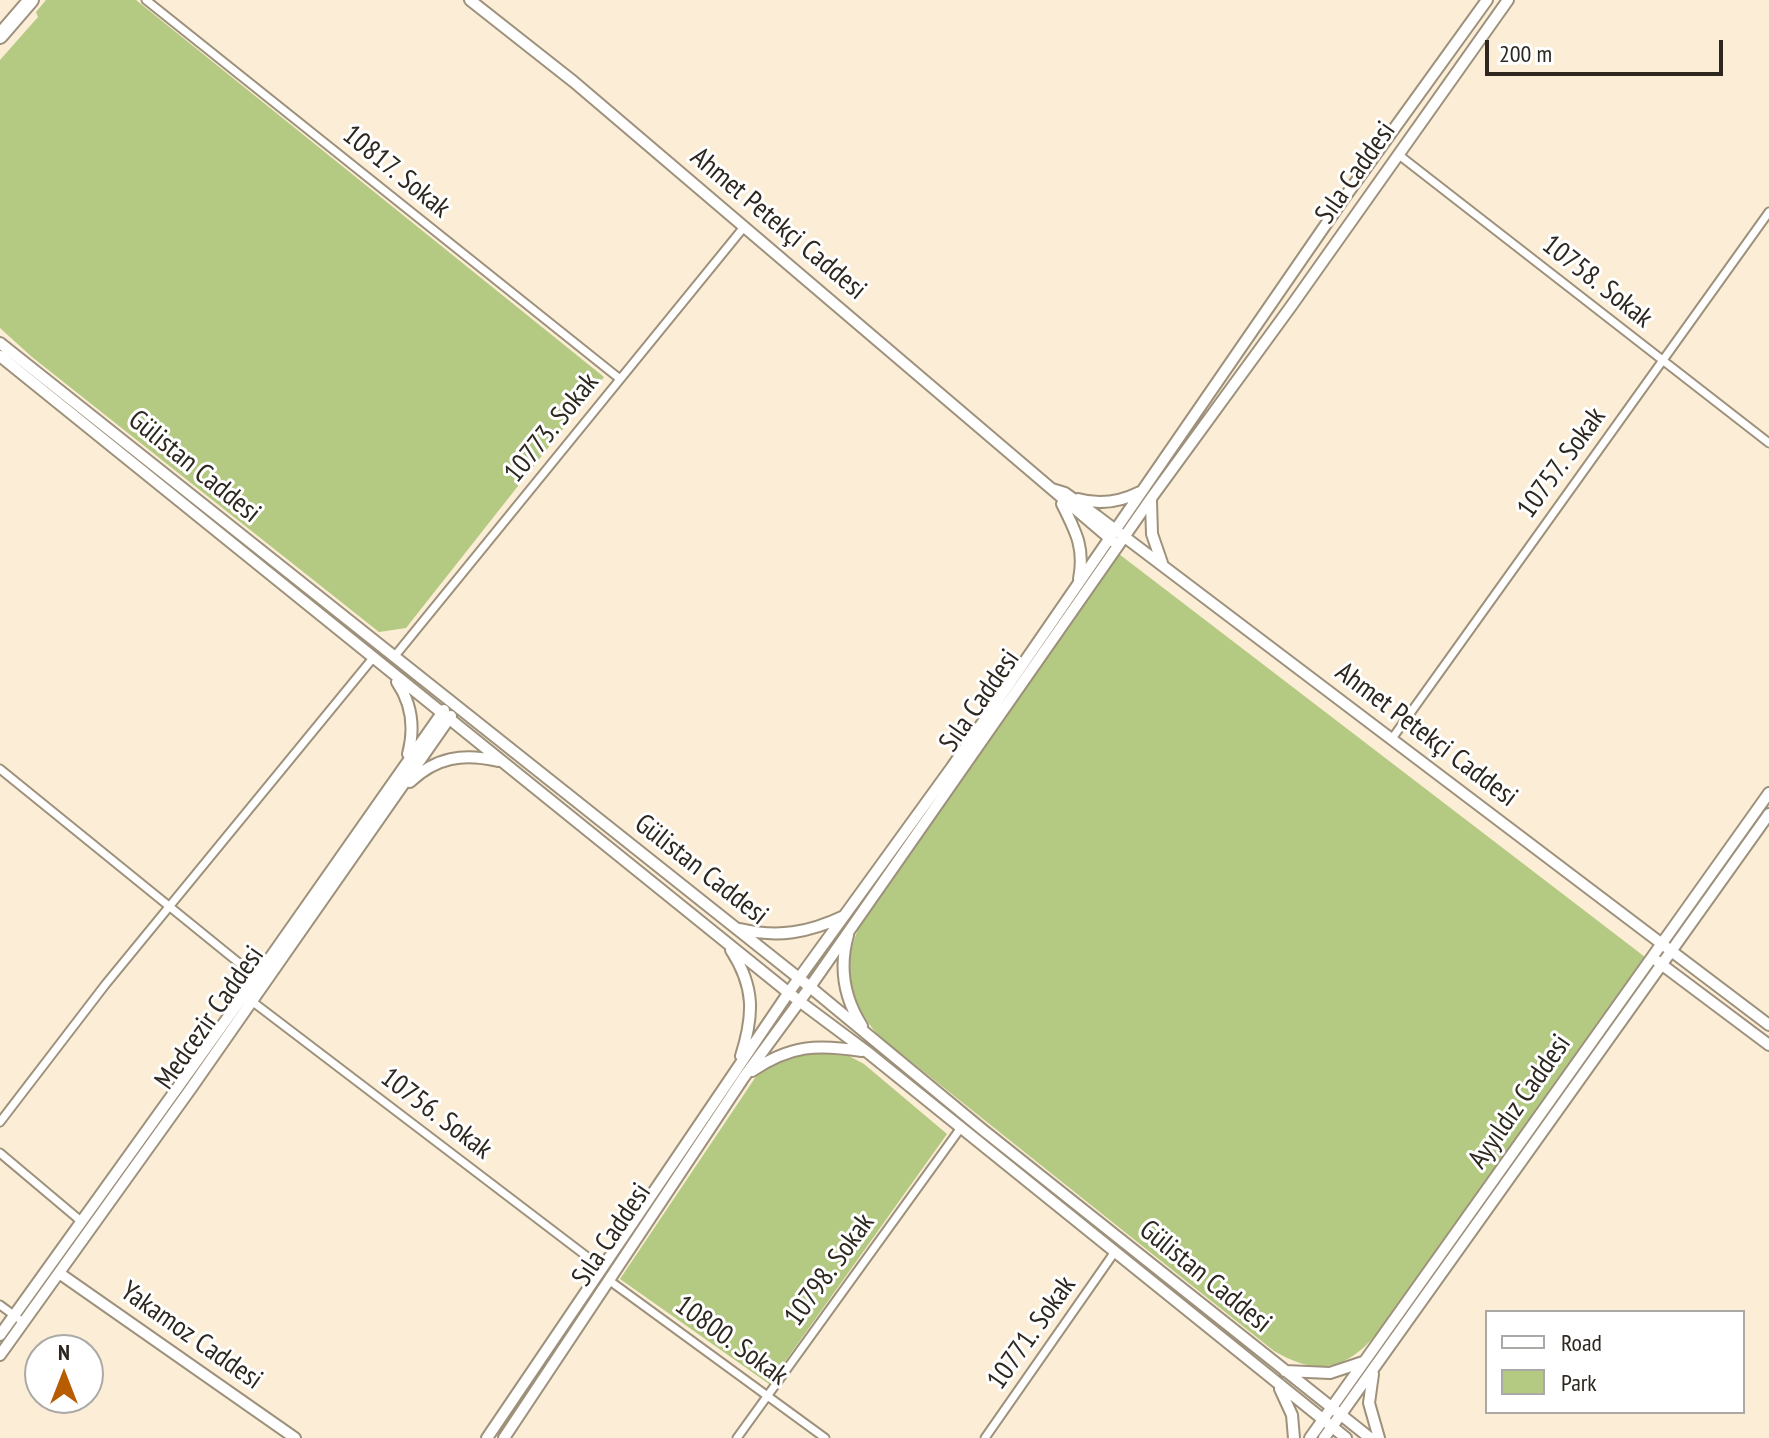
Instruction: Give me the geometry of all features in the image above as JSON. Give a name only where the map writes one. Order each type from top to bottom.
[{"type":"highway","points":[[0,22],[19,0]]},
{"type":"highway","points":[[0,36],[31,0]]},
{"type":"street","name":"10817. Sokak","points":[[146,0],[620,379]]},
{"type":"street","name":"Ahmet Petekçi Caddesi","points":[[470,0],[574,82],[1052,489],[1116,538],[1165,568],[1769,1025]]},
{"type":"street","name":"Sıla Caddesi","points":[[741,1072],[810,987],[1342,201],[1487,0]]},
{"type":"street","name":"Sıla Caddesi","points":[[1146,494],[1399,155],[1508,0]]},
{"type":"street","name":"10758. Sokak","points":[[1399,155],[1769,443]]},
{"type":"street","name":"10757. Sokak","points":[[1391,740],[1769,212]]},
{"type":"street","name":"10773. Sokak","points":[[394,657],[744,227]]},
{"type":"street","name":"Gülistan Caddesi","points":[[0,343],[810,987],[1370,1438]]},
{"type":"street","name":"Gülistan Caddesi","points":[[0,356],[1346,1438]]},
{"type":"street","points":[[1062,496],[1099,502],[1146,494],[1152,534],[1165,568]]},
{"type":"street","points":[[1062,496],[1083,558],[1078,584]]},
{"type":"street","name":"Sıla Caddesi","points":[[504,1438],[610,1281],[789,992],[952,767],[1078,584],[1116,538]]},
{"type":"street","points":[[0,1122],[105,985],[373,658]]},
{"type":"street","points":[[389,670],[405,694],[411,713],[411,744],[405,765]]},
{"type":"street","name":"Medcezir Caddesi","points":[[0,1335],[59,1273],[405,765],[454,705]]},
{"type":"street","name":"Medcezir Caddesi","points":[[260,980],[397,794],[445,716]]},
{"type":"street","points":[[397,794],[417,775],[442,760],[474,756],[502,762]]},
{"type":"street","points":[[0,769],[260,980]]},
{"type":"street","name":"Ayyıldız Caddesi","points":[[1324,1438],[1337,1410],[1657,960],[1662,944],[1769,793]]},
{"type":"street","name":"Ayyıldız Caddesi","points":[[1657,960],[1672,951],[1769,814]]},
{"type":"street","points":[[735,928],[759,933],[803,932],[845,915]]},
{"type":"street","points":[[850,927],[844,952],[845,988],[852,1009],[870,1037]]},
{"type":"street","points":[[487,1438],[602,1268],[741,1072],[752,1009],[740,964],[725,941]]},
{"type":"street","points":[[1657,960],[1769,1045]]},
{"type":"street","name":"Medcezir Caddesi","points":[[0,1355],[18,1319],[82,1222],[248,998]]},
{"type":"street","name":"10756. Sokak","points":[[248,998],[602,1268]]},
{"type":"street","points":[[741,1072],[810,1046],[866,1051]]},
{"type":"street","name":"10798. Sokak","points":[[737,1438],[960,1129]]},
{"type":"street","points":[[0,1153],[82,1222]]},
{"type":"street","name":"10771. Sokak","points":[[985,1438],[1114,1253]]},
{"type":"street","name":"Yakamoz Caddesi","points":[[59,1273],[295,1438]]},
{"type":"street","name":"10800. Sokak","points":[[610,1281],[825,1438]]},
{"type":"street","points":[[0,1305],[18,1319]]},
{"type":"street","points":[[1284,1371],[1330,1373],[1371,1363],[1369,1403],[1379,1438]]},
{"type":"street","points":[[1274,1381],[1288,1404],[1294,1438]]},
{"type":"street","name":"Ayyıldız Caddesi","points":[[1310,1438],[1328,1424]]},
{"type":"green space","points":[[46,0],[136,0],[604,377],[406,628],[379,632],[32,357],[0,328],[0,60],[38,17],[36,12]]},
{"type":"green space","points":[[1119,554],[1645,957],[1378,1332],[1354,1355],[1330,1366],[1304,1364],[1274,1351],[879,1036],[868,1023],[854,995],[851,950],[863,920]]},
{"type":"green space","points":[[812,1051],[849,1056],[864,1064],[947,1134],[769,1384],[620,1279],[757,1075],[786,1058]]}]
